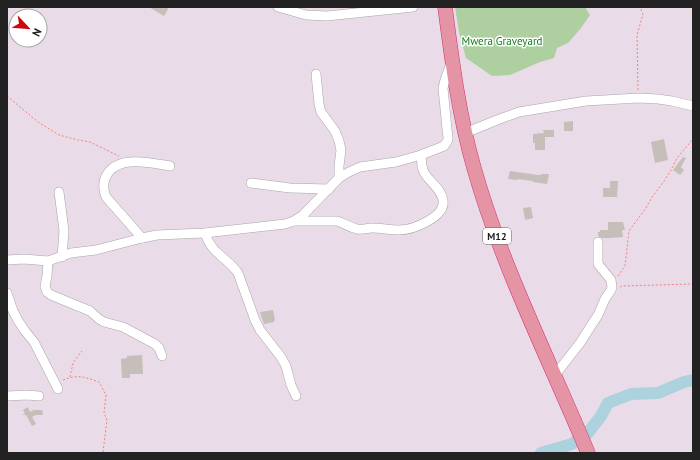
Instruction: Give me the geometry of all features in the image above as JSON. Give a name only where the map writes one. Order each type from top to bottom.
[{"type":"highway","name":"M12","points":[[445,7],[452,61],[465,133],[474,168],[501,248],[588,453]]},
{"type":"street","points":[[278,7],[306,14],[327,16],[413,7]]},
{"type":"street","points":[[7,260],[24,259],[48,261],[71,253],[96,250],[142,238],[166,234],[205,233],[285,224],[294,221],[303,215],[340,178],[349,172],[360,167],[396,162],[444,146],[448,140],[443,88],[452,61]]},
{"type":"street","points":[[316,74],[321,112],[335,131],[339,141],[341,150],[339,166],[340,178]]},
{"type":"street","points":[[465,133],[519,112],[586,101],[639,98],[672,101],[693,106]]},
{"type":"street","points":[[294,221],[330,220],[342,222],[357,229],[374,228],[400,230],[416,227],[436,217],[440,213],[444,204],[443,199],[438,189],[425,175],[421,154]]},
{"type":"street","points":[[142,238],[106,198],[104,191],[106,176],[111,169],[118,164],[143,162],[170,166]]},
{"type":"street","points":[[251,183],[290,188],[329,189]]},
{"type":"street","points":[[59,192],[64,231],[62,257]]},
{"type":"street","points":[[205,233],[212,248],[234,267],[238,273],[255,320],[260,330],[281,357],[286,366],[296,396]]},
{"type":"street","points":[[554,375],[580,343],[611,290],[611,280],[598,264],[598,242]]},
{"type":"street","points":[[48,261],[45,286],[50,295],[90,312],[104,322],[123,327],[155,344],[159,348],[162,356]]},
{"type":"street","points":[[7,293],[19,322],[34,342],[56,386]]},
{"type":"street","points":[[7,396],[39,396]]},
{"type":"path","points":[[639,98],[637,34],[643,14],[640,7]]},
{"type":"path","points":[[7,96],[38,122],[59,135],[90,142],[120,156]]},
{"type":"path","points":[[611,290],[625,266],[629,231],[670,172],[677,158],[693,140]]},
{"type":"path","points":[[611,290],[622,286],[693,284]]},
{"type":"path","points":[[70,377],[73,363],[82,351]]},
{"type":"path","points":[[56,386],[70,377],[78,376],[99,382],[106,395],[104,413],[108,420],[103,452]]},
{"type":"shaded area","points":[[7,7],[693,7],[693,453],[7,453]]},
{"type":"green space","name":"Mwera Graveyard","points":[[455,7],[585,7],[590,15],[568,43],[557,48],[554,58],[540,62],[510,75],[492,76],[466,58],[459,32]]},
{"type":"building","points":[[149,7],[169,7],[164,16]]},
{"type":"building","points":[[573,121],[573,131],[564,131],[564,122]]},
{"type":"building","points":[[543,130],[554,130],[554,137],[545,137],[545,150],[535,150],[533,134],[544,133]]},
{"type":"building","points":[[664,139],[668,160],[655,163],[651,142]]},
{"type":"building","points":[[683,157],[686,158],[681,167],[684,170],[680,175],[673,170]]},
{"type":"building","points":[[510,171],[538,175],[549,174],[547,184],[518,179],[508,179]]},
{"type":"building","points":[[610,181],[618,181],[617,197],[603,197],[603,188],[610,188]]},
{"type":"building","points":[[531,207],[533,218],[525,220],[523,208]]},
{"type":"building","points":[[608,222],[623,222],[625,230],[622,230],[623,237],[602,238],[598,236],[598,232],[600,232],[600,230],[608,230]]},
{"type":"building","points":[[273,310],[274,322],[264,324],[260,312]]},
{"type":"building","points":[[142,355],[143,374],[130,374],[130,378],[122,378],[121,359],[127,358],[127,356]]},
{"type":"building","points":[[28,407],[30,412],[34,410],[42,410],[43,415],[36,415],[32,417],[36,424],[32,426],[26,415],[21,415],[25,414],[23,410]]},
{"type":"waterway","points":[[587,434],[601,416],[608,403],[631,394],[658,393],[684,382],[693,380]]},
{"type":"waterway","points":[[541,453],[572,444],[576,441]]}]
